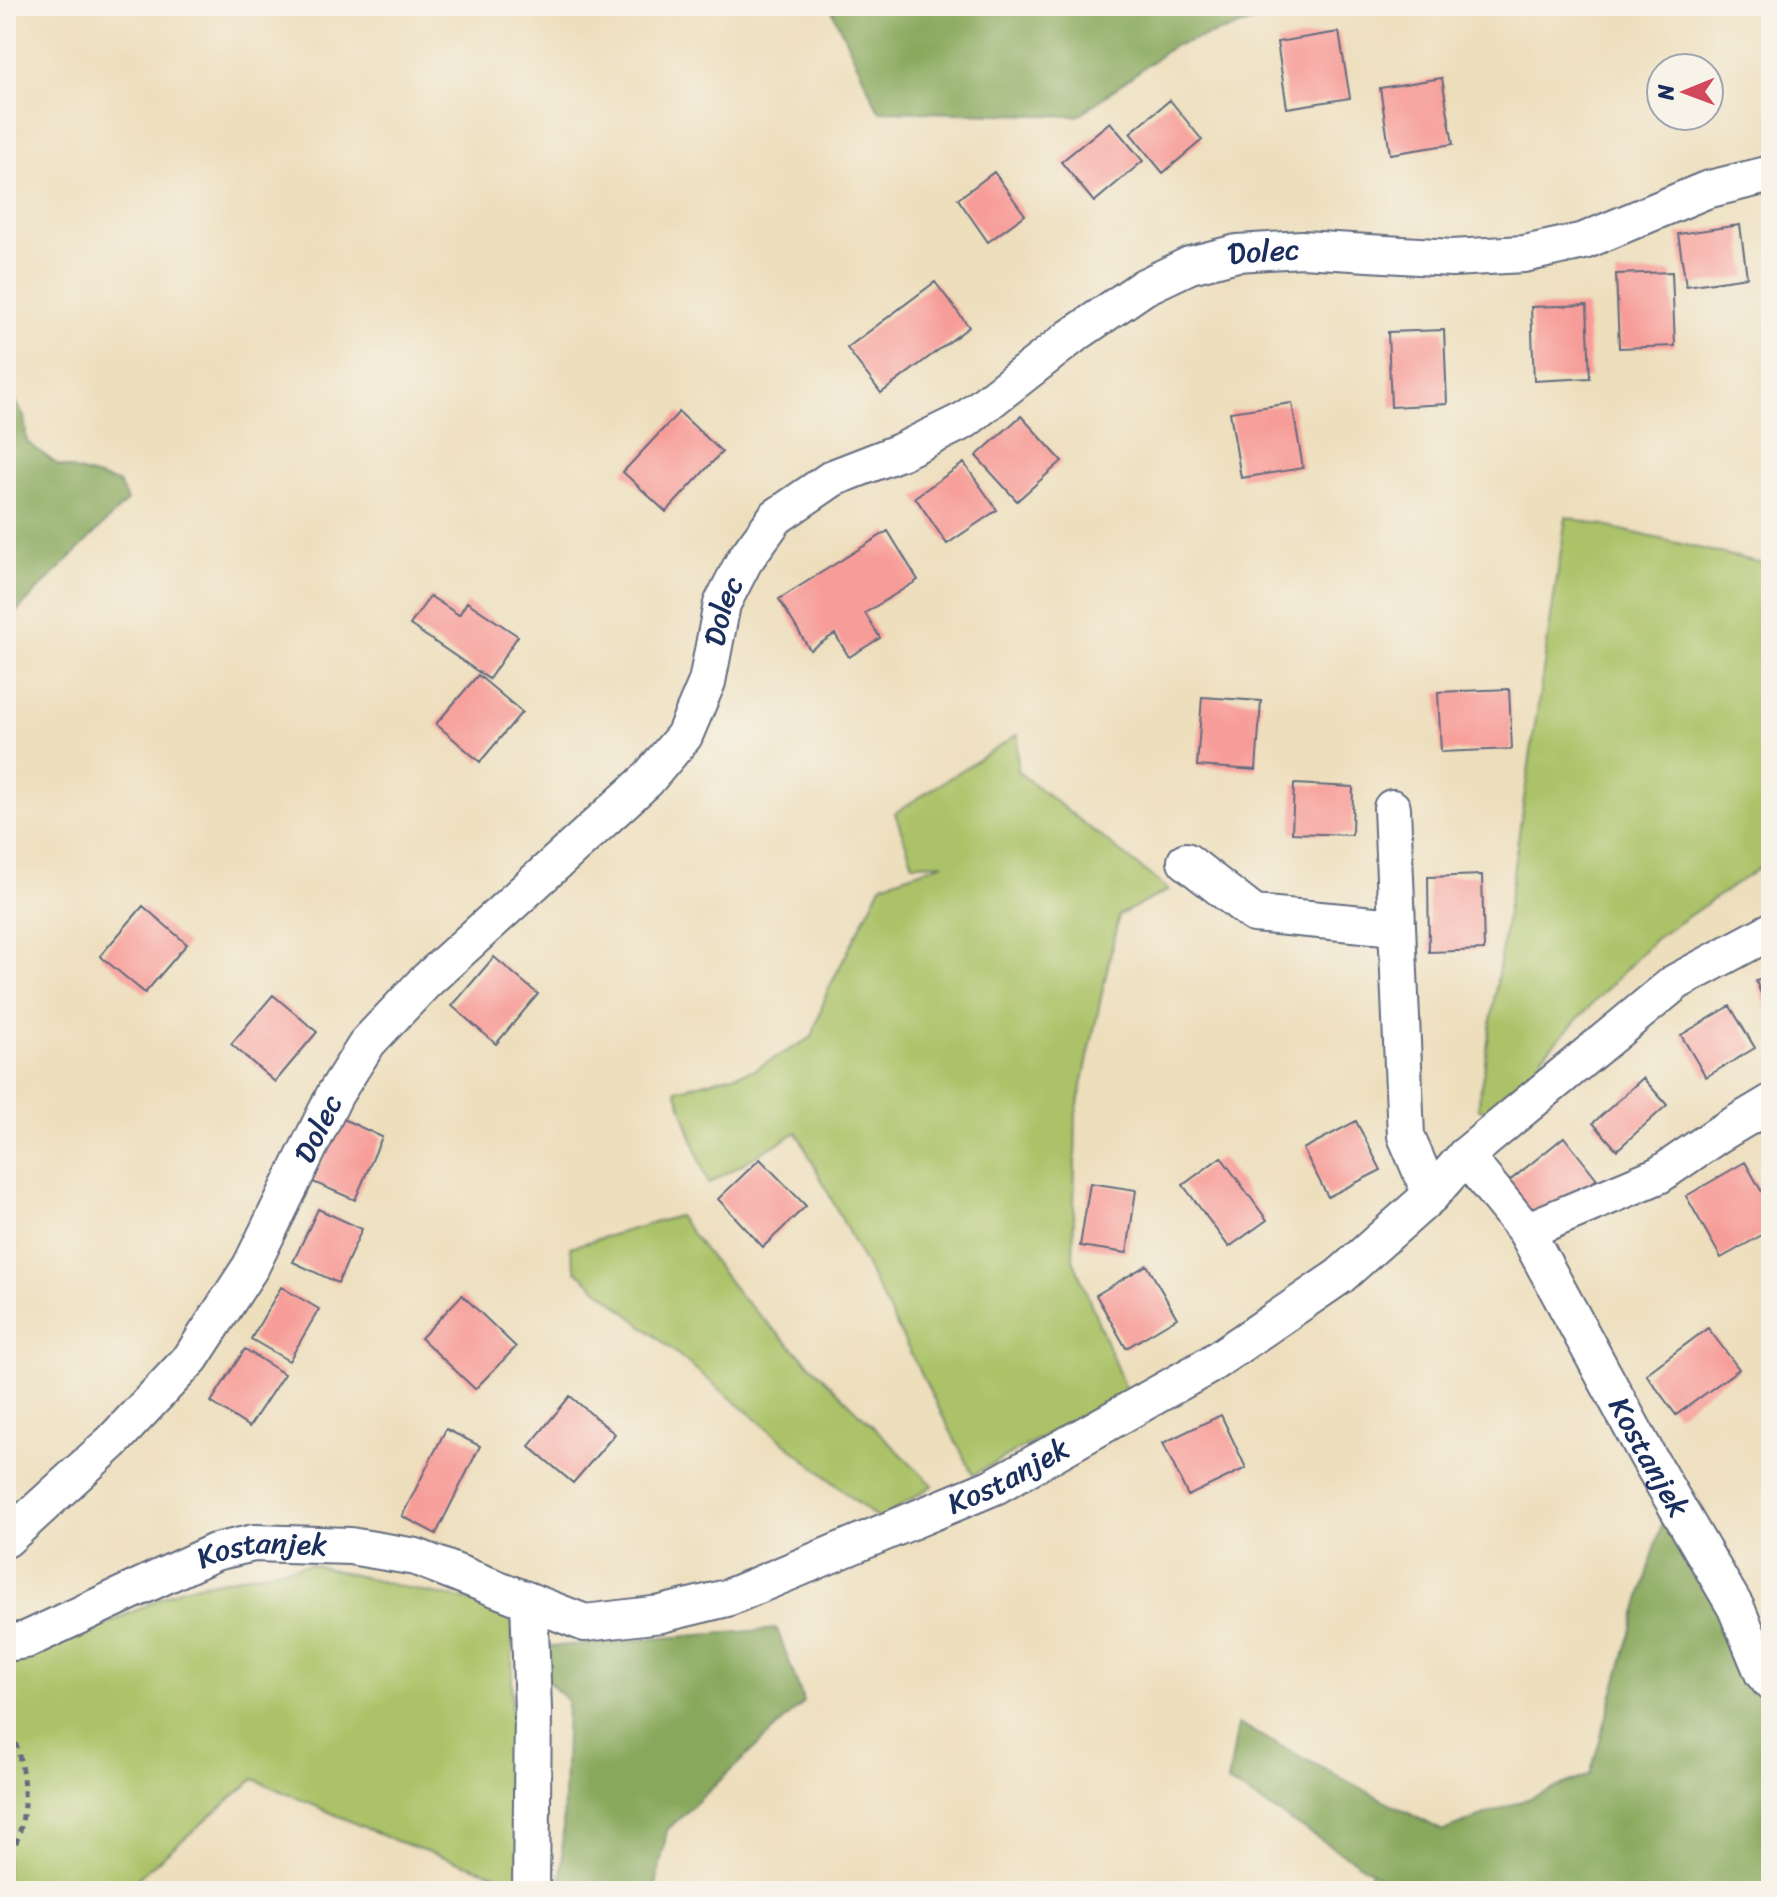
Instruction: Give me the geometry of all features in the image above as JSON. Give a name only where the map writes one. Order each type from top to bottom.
[{"type":"street","name":"Dolec","points":[[6,1539],[112,1442],[191,1358],[251,1266],[335,1094],[368,1042],[424,983],[647,780],[684,736],[707,682],[722,604],[744,561],[776,517],[833,478],[900,452],[965,420],[1007,384],[1095,320],[1144,287],[1190,265],[1237,253],[1302,249],[1452,258],[1524,254],[1584,241],[1706,190],[1771,174]]},
{"type":"street","points":[[1392,808],[1406,1136],[1431,1195]]},
{"type":"street","points":[[1186,861],[1254,914],[1396,927]]},
{"type":"street","name":"Kostanjek","points":[[6,1643],[26,1640],[215,1552],[254,1543],[350,1546],[416,1557],[585,1623],[661,1614],[741,1592],[995,1486],[1208,1366],[1340,1276],[1431,1195],[1465,1156],[1676,982],[1771,931]]},
{"type":"street","points":[[1526,1231],[1659,1175],[1771,1103]]},
{"type":"street","name":"Kostanjek","points":[[1465,1156],[1526,1231],[1648,1457],[1736,1608],[1763,1673],[1771,1683]]},
{"type":"street","points":[[529,1601],[533,1710],[531,1891]]},
{"type":"path","points":[[6,1721],[24,1773],[23,1818],[6,1859]]},
{"type":"green space","points":[[830,6],[1282,6],[1256,21],[1173,46],[1078,116],[879,111]]},
{"type":"green space","points":[[6,387],[24,416],[27,442],[58,465],[119,483],[127,501],[7,621]]},
{"type":"green space","points":[[1566,517],[1771,565],[1771,860],[1655,939],[1542,1056],[1542,1071],[1490,1114],[1478,1108]]},
{"type":"green space","points":[[1018,734],[1017,771],[1169,890],[1119,915],[1076,1113],[1073,1259],[1126,1391],[973,1475],[797,1132],[708,1184],[676,1090],[753,1070],[812,1037],[827,992],[882,884],[944,863],[913,864],[895,813]]},
{"type":"green space","points":[[678,1216],[741,1297],[933,1485],[879,1520],[576,1271],[570,1247]]},
{"type":"green space","points":[[1663,1520],[1771,1699],[1771,1891],[1403,1891],[1228,1782],[1238,1724],[1443,1831],[1590,1775]]},
{"type":"green space","points":[[309,1564],[423,1592],[513,1608],[511,1733],[522,1883],[393,1840],[254,1779],[126,1888],[127,1891],[6,1891],[6,1662],[85,1635],[182,1588]]},
{"type":"green space","points":[[777,1629],[804,1702],[667,1830],[655,1891],[561,1891],[567,1701],[518,1649]]},
{"type":"green space","points":[[1371,1871],[1403,1891],[1364,1891]]},
{"type":"building","points":[[1339,32],[1350,98],[1287,108],[1277,42]]},
{"type":"building","points":[[1442,78],[1453,144],[1390,154],[1380,88]]},
{"type":"building","points":[[1170,100],[1202,140],[1163,173],[1130,133]]},
{"type":"building","points":[[1110,122],[1143,161],[1094,202],[1061,162]]},
{"type":"building","points":[[994,172],[1025,215],[988,242],[958,199]]},
{"type":"building","points":[[1740,225],[1747,277],[1686,286],[1678,234]]},
{"type":"building","points":[[1672,272],[1675,346],[1619,348],[1616,274]]},
{"type":"building","points":[[935,282],[969,327],[881,393],[847,348]]},
{"type":"building","points":[[1587,305],[1590,378],[1534,381],[1531,307]]},
{"type":"building","points":[[1444,330],[1447,404],[1391,407],[1388,332]]},
{"type":"building","points":[[1292,403],[1303,468],[1241,478],[1230,412]]},
{"type":"building","points":[[679,412],[722,452],[666,512],[623,472]]},
{"type":"building","points":[[1021,416],[1062,461],[1017,501],[976,456]]},
{"type":"building","points":[[964,463],[997,510],[947,544],[915,497]]},
{"type":"building","points":[[888,531],[918,580],[865,613],[880,638],[849,657],[835,634],[810,650],[779,599]]},
{"type":"building","points":[[430,596],[459,615],[467,602],[518,636],[489,679],[410,625]]},
{"type":"building","points":[[478,675],[522,712],[480,762],[436,724]]},
{"type":"building","points":[[1509,689],[1512,749],[1441,752],[1438,692]]},
{"type":"building","points":[[1202,697],[1261,701],[1256,770],[1197,766]]},
{"type":"building","points":[[1294,784],[1353,787],[1352,835],[1292,833]]},
{"type":"building","points":[[1482,875],[1484,950],[1429,952],[1428,877]]},
{"type":"building","points":[[143,906],[187,944],[145,993],[100,956]]},
{"type":"building","points":[[494,957],[538,994],[496,1044],[452,1006]]},
{"type":"building","points":[[1771,975],[1771,1019],[1756,981]]},
{"type":"building","points":[[273,995],[317,1032],[275,1082],[231,1044]]},
{"type":"building","points":[[1730,1006],[1755,1048],[1706,1077],[1681,1035]]},
{"type":"building","points":[[1643,1078],[1667,1105],[1617,1150],[1593,1123]]},
{"type":"building","points":[[341,1118],[382,1137],[355,1200],[313,1182]]},
{"type":"building","points":[[1356,1121],[1381,1170],[1328,1197],[1303,1149]]},
{"type":"building","points":[[1564,1137],[1597,1179],[1540,1224],[1507,1183]]},
{"type":"building","points":[[1221,1157],[1267,1220],[1229,1247],[1183,1185]]},
{"type":"building","points":[[760,1159],[806,1206],[763,1247],[718,1199]]},
{"type":"building","points":[[1745,1162],[1771,1208],[1771,1230],[1721,1258],[1686,1196]]},
{"type":"building","points":[[1090,1183],[1136,1190],[1127,1253],[1080,1246]]},
{"type":"building","points":[[318,1209],[362,1229],[338,1283],[293,1262]]},
{"type":"building","points":[[1147,1265],[1177,1318],[1126,1348],[1096,1295]]},
{"type":"building","points":[[281,1287],[319,1309],[289,1361],[251,1339]]},
{"type":"building","points":[[462,1295],[516,1347],[475,1389],[421,1338]]},
{"type":"building","points":[[1708,1328],[1739,1369],[1676,1415],[1646,1374]]},
{"type":"building","points":[[245,1349],[284,1374],[249,1427],[211,1402]]},
{"type":"building","points":[[570,1396],[615,1434],[573,1483],[529,1446]]},
{"type":"building","points":[[1221,1415],[1246,1468],[1188,1496],[1163,1443]]},
{"type":"building","points":[[446,1429],[480,1446],[436,1534],[402,1516]]}]
